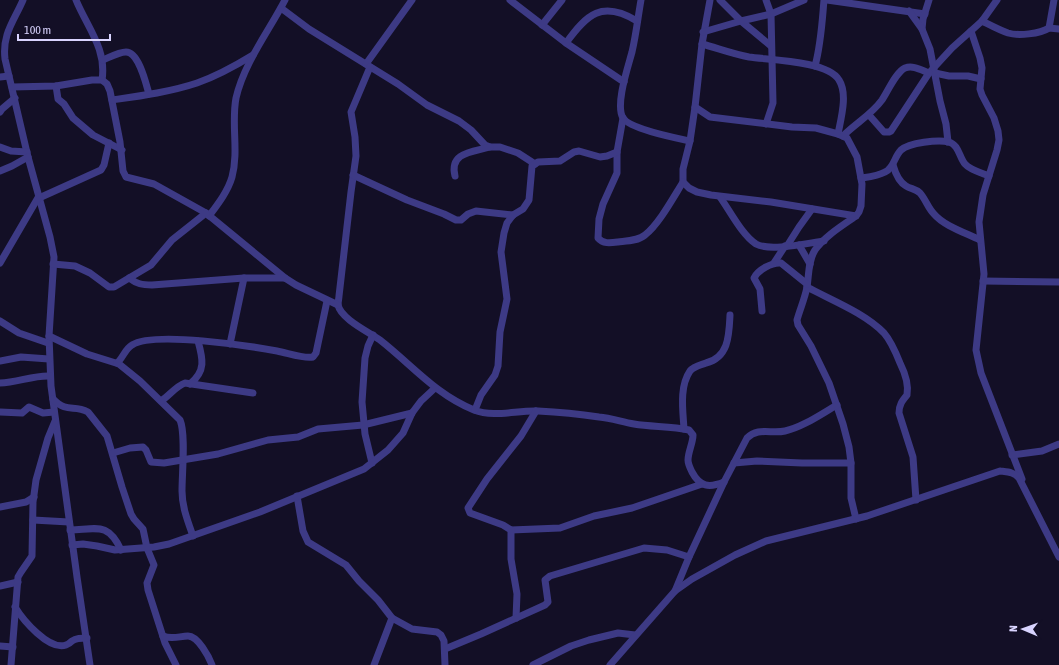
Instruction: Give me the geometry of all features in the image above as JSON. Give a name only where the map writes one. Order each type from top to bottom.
[{"type":"street","points":[[23,0],[8,29],[2,49],[54,257],[48,340],[50,376],[72,545],[90,665]]},
{"type":"street","points":[[76,0],[97,42],[103,60],[104,72],[102,80]]},
{"type":"street","points":[[53,264],[70,265],[82,268],[94,275],[105,285],[112,288],[151,265],[172,240],[208,214],[226,190],[232,176],[235,147],[234,129],[236,98],[253,55],[285,0]]},
{"type":"street","points":[[338,305],[356,147],[351,112],[368,65],[401,14],[412,0]]},
{"type":"street","points":[[510,0],[566,43],[624,82]]},
{"type":"street","points":[[542,25],[562,0]]},
{"type":"street","points":[[641,0],[632,51],[620,100],[623,118],[617,152],[617,173],[605,199],[597,230],[598,238],[607,243],[626,242],[645,236],[666,210],[683,182],[683,168],[690,141],[703,32],[710,0]]},
{"type":"street","points":[[720,0],[771,46]]},
{"type":"street","points":[[766,0],[771,14],[773,103],[766,124]]},
{"type":"street","points":[[703,32],[771,14],[804,0]]},
{"type":"street","points":[[815,66],[822,34],[824,0]]},
{"type":"street","points":[[827,0],[925,14]]},
{"type":"street","points":[[922,29],[929,0]]},
{"type":"street","points":[[868,115],[884,132],[889,132],[932,71],[952,48],[982,21],[997,0]]},
{"type":"street","points":[[1049,28],[1054,0]]},
{"type":"street","points":[[566,43],[584,18],[605,6],[623,11],[637,21]]},
{"type":"street","points":[[281,8],[309,29],[398,84],[427,105],[459,121],[490,147]]},
{"type":"street","points":[[909,11],[922,29],[930,49],[932,71],[946,124],[948,142]]},
{"type":"street","points":[[982,21],[1009,34],[1043,32],[1049,28],[1059,29]]},
{"type":"street","points":[[971,31],[982,68],[982,95],[994,118],[999,140],[980,211],[980,240],[984,274],[976,350],[981,373],[1017,466],[1025,491]]},
{"type":"street","points":[[702,44],[748,57],[772,59],[815,66],[834,73],[840,80],[843,90],[841,135]]},
{"type":"street","points":[[103,60],[123,53],[128,52],[133,54],[139,63],[149,94]]},
{"type":"street","points":[[112,100],[149,94],[197,83],[225,72],[253,55]]},
{"type":"street","points":[[841,135],[868,115],[881,101],[899,72],[910,67],[949,76],[968,76],[981,79]]},
{"type":"street","points":[[0,77],[9,76]]},
{"type":"street","points":[[12,87],[56,86],[92,80],[102,80],[107,84],[112,100],[122,150],[123,171],[126,177],[154,184],[208,214],[285,278],[327,301],[338,305],[347,316],[395,352],[435,388],[462,404],[475,410],[487,413],[536,411],[599,417],[635,424],[689,430],[693,435],[688,461],[695,478],[702,484],[710,486],[724,482]]},
{"type":"street","points":[[56,86],[58,99],[64,104],[73,118],[87,131],[122,150]]},
{"type":"street","points":[[0,112],[15,98]]},
{"type":"street","points":[[695,106],[710,117],[816,128],[841,135],[850,142],[854,150],[861,178],[861,206],[856,216],[824,240],[814,252],[810,264],[807,286],[797,322],[829,383],[837,405],[849,447],[851,463],[851,498],[856,519]]},
{"type":"street","points":[[623,118],[630,124],[639,128],[690,141]]},
{"type":"street","points":[[861,178],[883,173],[893,165],[901,150],[908,146],[944,141],[958,149],[963,161],[968,166],[989,176]]},
{"type":"street","points":[[0,263],[4,249],[39,197],[101,170],[104,165],[109,143]]},
{"type":"street","points":[[0,147],[28,155]]},
{"type":"street","points":[[455,176],[455,162],[460,156],[490,147],[518,153],[535,164]]},
{"type":"street","points":[[475,410],[481,396],[495,375],[498,366],[500,332],[507,299],[502,262],[502,243],[507,223],[513,215],[523,209],[529,200],[532,166],[538,162],[560,161],[579,151],[600,157],[617,152]]},
{"type":"street","points":[[0,171],[12,166],[28,155]]},
{"type":"street","points":[[893,165],[902,184],[920,193],[934,215],[949,225],[980,240]]},
{"type":"street","points":[[353,175],[407,200],[459,221],[468,214],[476,211],[513,215]]},
{"type":"street","points":[[683,182],[689,188],[697,192],[720,197],[764,201],[856,216]]},
{"type":"street","points":[[720,197],[745,234],[752,241],[761,246],[799,245],[824,240]]},
{"type":"street","points":[[762,311],[760,289],[754,277],[774,263],[812,209]]},
{"type":"street","points":[[799,245],[810,264]]},
{"type":"street","points":[[774,263],[784,264],[807,286],[866,319],[884,334],[896,354],[905,372],[907,381],[907,395],[899,407],[899,413],[913,457],[916,500]]},
{"type":"street","points":[[129,278],[135,283],[141,285],[152,285],[244,278],[285,278]]},
{"type":"street","points":[[230,344],[244,278]]},
{"type":"street","points":[[983,281],[1059,282]]},
{"type":"street","points":[[117,363],[131,345],[139,342],[164,339],[230,344],[313,357],[316,353],[327,301]]},
{"type":"street","points":[[684,429],[683,390],[690,370],[698,365],[712,362],[720,357],[725,349],[729,335],[730,315]]},
{"type":"street","points":[[0,322],[8,325],[19,333],[48,340],[117,363],[136,377],[179,417],[182,422],[183,504],[194,536]]},
{"type":"street","points":[[372,463],[363,425],[362,402],[365,358],[373,335]]},
{"type":"street","points":[[190,384],[201,372],[202,366],[198,341]]},
{"type":"street","points":[[0,361],[21,357],[49,359]]},
{"type":"street","points":[[0,383],[13,382],[35,376],[50,376]]},
{"type":"street","points":[[161,401],[169,396],[180,385],[190,384],[253,393]]},
{"type":"street","points":[[72,545],[90,545],[112,550],[121,550],[147,548],[169,544],[260,512],[364,469],[382,455],[402,433],[412,413],[421,401],[435,388]]},
{"type":"street","points":[[53,399],[62,407],[84,410],[88,412],[108,436],[122,487],[132,514],[145,533],[147,548],[154,566],[147,583],[148,590],[164,643],[176,665]]},
{"type":"street","points":[[675,591],[689,556],[746,438],[752,433],[765,431],[786,431],[805,423],[837,405]]},
{"type":"street","points":[[0,412],[22,413],[29,407],[43,413],[54,412]]},
{"type":"street","points":[[536,411],[521,436],[487,479],[468,508],[470,513],[503,525],[511,530],[560,528],[594,516],[632,508],[702,484]]},
{"type":"street","points":[[113,452],[143,447],[146,450],[151,462],[164,463],[234,450],[268,440],[294,438],[318,429],[363,425],[412,413]]},
{"type":"street","points":[[11,665],[18,582],[21,572],[32,556],[36,480],[55,421]]},
{"type":"street","points":[[1012,455],[1042,451],[1059,444]]},
{"type":"street","points":[[370,450],[382,455]]},
{"type":"street","points":[[734,463],[757,461],[851,463]]},
{"type":"street","points":[[610,665],[675,591],[713,566],[734,555],[766,541],[856,519],[1000,471],[1011,472],[1016,475],[1059,557]]},
{"type":"street","points":[[297,496],[305,538],[314,546],[346,565],[359,581],[378,600],[392,618],[412,629],[437,632],[443,637],[445,649],[444,665]]},
{"type":"street","points":[[0,507],[26,502],[34,497]]},
{"type":"street","points":[[33,520],[69,522]]},
{"type":"street","points":[[70,530],[105,529],[116,539],[121,550]]},
{"type":"street","points":[[511,530],[511,559],[517,594],[516,618]]},
{"type":"street","points":[[445,649],[545,605],[548,602],[545,580],[550,576],[644,548],[667,550],[689,556]]},
{"type":"street","points":[[0,586],[18,582]]},
{"type":"street","points":[[15,607],[28,625],[45,640],[52,644],[66,646],[75,639],[87,638]]},
{"type":"street","points":[[374,665],[392,618]]},
{"type":"street","points":[[533,665],[571,646],[589,640],[618,633],[635,635]]},
{"type":"street","points":[[163,636],[169,638],[188,636],[195,638],[203,648],[212,665]]},
{"type":"street","points":[[0,646],[13,647]]}]
